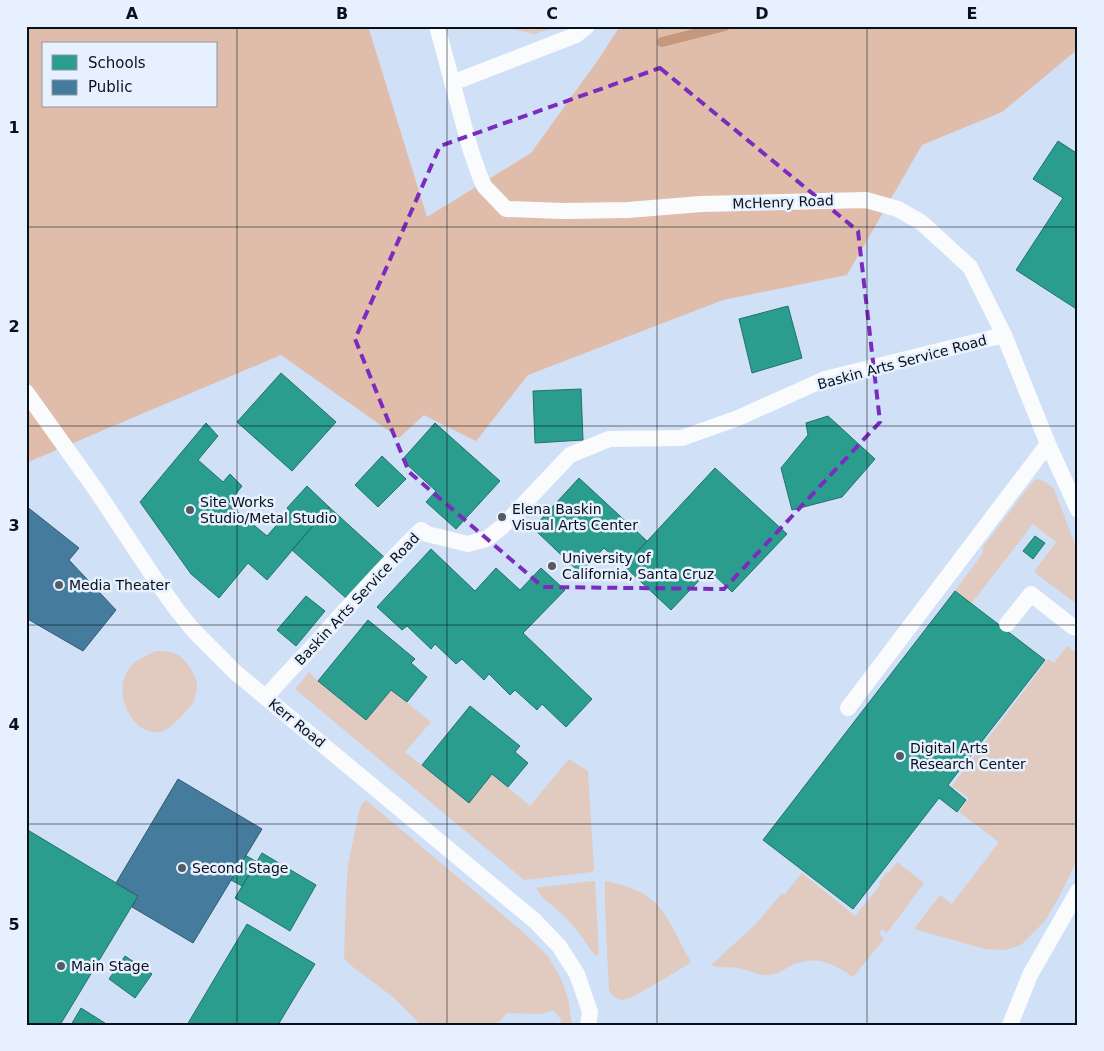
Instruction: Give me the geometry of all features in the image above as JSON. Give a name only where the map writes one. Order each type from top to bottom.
[{"type":"lane","name":"McHenry Road","points":[[437,26],[470,148],[484,186],[506,209],[619,210],[700,204],[866,200],[898,208],[922,224],[970,267],[1004,336],[1048,444],[1078,510]]},
{"type":"lane","points":[[452,83],[576,35],[587,26]]},
{"type":"lane","name":"Baskin Arts Service Road","points":[[266,698],[278,682],[421,530],[427,534],[468,544],[486,539],[502,527],[570,455],[609,439],[682,438],[738,418],[825,379],[1004,336]]},
{"type":"lane","name":"Kerr Road","points":[[26,392],[96,490],[155,579],[194,631],[235,672],[535,921],[559,946],[577,974],[590,1012],[588,1025]]},
{"type":"lane","points":[[848,708],[1048,444]]},
{"type":"lane","points":[[1007,624],[1031,594],[1073,627],[1078,628]]},
{"type":"lane","points":[[1010,1025],[1030,975],[1078,891]]},
{"type":"highlighted area","points":[[660,68],[858,231],[880,422],[724,589],[543,587],[409,472],[355,339],[440,146]]},
{"type":"shaded area","name":"University of California, Santa Cruz","points":[[26,26],[1078,26],[1078,1025],[26,1025]]},
{"type":"shaded area","points":[[26,26],[368,26],[427,217],[531,153],[620,26],[1078,26],[1078,49],[1002,112],[922,145],[847,275],[723,300],[528,375],[476,441],[424,415],[399,438],[281,355],[26,463]]},
{"type":"shaded area","points":[[498,26],[560,26],[534,34]]},
{"type":"shaded area","points":[[1038,479],[1054,489],[1078,552],[1078,605],[1034,572],[1056,542],[1033,524],[971,604],[955,591],[983,553],[983,547],[1034,480]]},
{"type":"shaded area","points":[[1067,646],[1078,654],[1078,858],[1060,895],[1045,921],[1021,945],[1006,950],[985,949],[914,929],[940,895],[952,904],[999,842],[959,812],[969,798],[952,786],[1048,659],[1054,663]]},
{"type":"shaded area","points":[[155,651],[171,652],[183,659],[194,674],[197,685],[195,698],[190,707],[172,725],[158,732],[143,729],[137,724],[128,711],[123,695],[124,679],[132,665]]},
{"type":"shaded area","points":[[309,672],[366,720],[391,690],[431,722],[405,752],[469,803],[492,774],[530,806],[569,759],[588,771],[594,869],[592,872],[524,880],[295,689]]},
{"type":"shaded area","points":[[366,800],[523,932],[548,956],[561,979],[568,998],[572,1025],[560,1025],[561,1019],[553,1010],[541,1014],[507,1013],[496,1025],[421,1025],[393,997],[349,964],[344,958],[348,865],[359,812]]},
{"type":"shaded area","points":[[897,862],[924,883],[887,933],[882,929],[879,933],[884,939],[853,977],[831,964],[817,961],[801,962],[769,975],[738,968],[711,965],[756,924],[802,873],[855,916],[881,884],[879,882]]},
{"type":"shaded area","points":[[595,881],[599,954],[595,956],[573,926],[536,888]]},
{"type":"shaded area","points":[[605,881],[631,888],[654,902],[669,922],[691,962],[645,990],[621,1000],[617,999],[609,990]]},
{"type":"building: Schools","points":[[1058,141],[1078,154],[1078,310],[1016,270],[1063,198],[1033,179]]},
{"type":"building: Schools","points":[[788,306],[802,358],[752,373],[739,319]]},
{"type":"building: Schools","points":[[281,373],[336,422],[292,471],[237,422]]},
{"type":"building: Schools","points":[[581,389],[583,440],[535,443],[533,391]]},
{"type":"building: Schools","points":[[828,416],[875,459],[842,497],[792,510],[781,468],[808,435],[806,423]]},
{"type":"building: Schools","name":"Site Works Studio/Metal Studio","points":[[206,423],[218,436],[198,460],[223,482],[230,474],[242,486],[228,504],[267,536],[289,511],[287,508],[307,486],[329,507],[267,580],[248,563],[219,598],[191,574],[140,502]]},
{"type":"building: Schools","points":[[435,423],[500,481],[456,529],[426,502],[436,491],[402,460]]},
{"type":"building: Schools","points":[[382,456],[406,479],[378,507],[355,485]]},
{"type":"building: Schools","points":[[715,468],[787,534],[732,592],[709,570],[671,610],[624,566]]},
{"type":"building: Schools","points":[[579,478],[647,541],[624,566],[604,548],[580,573],[533,528]]},
{"type":"building: Schools","points":[[329,507],[384,557],[346,598],[292,550]]},
{"type":"building: Schools","points":[[1035,536],[1045,543],[1033,559],[1023,551]]},
{"type":"building: Schools","points":[[431,549],[475,591],[496,568],[520,590],[541,568],[565,590],[523,633],[592,699],[566,727],[542,704],[537,710],[515,690],[510,695],[489,674],[484,680],[462,659],[456,664],[435,644],[431,649],[407,626],[402,630],[377,607]]},
{"type":"building: Schools","name":"Digital Arts Research Center","points":[[955,591],[1045,660],[948,785],[966,800],[957,812],[939,798],[853,909],[763,840]]},
{"type":"building: Schools","points":[[306,596],[325,611],[296,646],[277,630]]},
{"type":"building: Schools","points":[[368,620],[415,659],[411,663],[427,677],[407,702],[391,690],[366,720],[318,681]]},
{"type":"building: Schools","points":[[470,706],[520,746],[515,752],[528,763],[508,787],[492,774],[469,803],[422,765]]},
{"type":"building: Schools","name":"Main Stage","points":[[26,829],[138,896],[60,1025],[26,1025]]},
{"type":"building: Schools","points":[[262,853],[316,885],[290,931],[235,898]]},
{"type":"building: Schools","points":[[245,855],[257,862],[242,886],[231,880]]},
{"type":"building: Schools","points":[[247,924],[315,964],[278,1025],[187,1025]]},
{"type":"building: Schools","points":[[125,956],[152,974],[135,998],[109,979]]},
{"type":"building: Schools","points":[[81,1008],[108,1025],[71,1025]]},
{"type":"building: Public","name":"Media Theater","points":[[26,506],[79,548],[69,560],[116,610],[83,651],[26,618]]},
{"type":"building: Public","name":"Second Stage","points":[[178,779],[262,829],[193,943],[132,907],[138,896],[116,883]]},
{"type":"waterway","points":[[662,42],[725,26]]},
{"type":"place","name":"Site Works Studio/Metal Studio","points":[[190,510]]},
{"type":"place","name":"Elena Baskin Visual Arts Center","points":[[502,517]]},
{"type":"place","name":"University of California, Santa Cruz","points":[[552,566]]},
{"type":"place","name":"Media Theater","points":[[59,585]]},
{"type":"place","name":"Digital Arts Research Center","points":[[900,756]]},
{"type":"place","name":"Second Stage","points":[[182,868]]},
{"type":"place","name":"Main Stage","points":[[61,966]]}]
